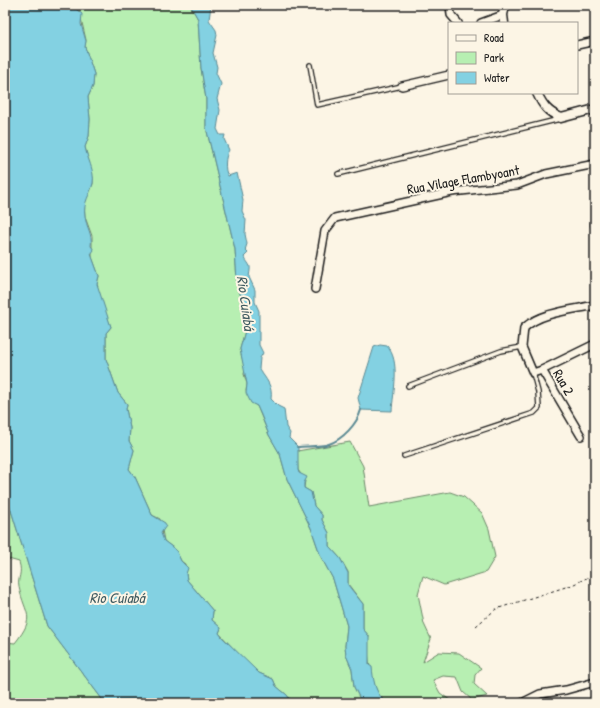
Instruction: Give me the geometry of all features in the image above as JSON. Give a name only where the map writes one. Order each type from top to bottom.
[{"type":"street","points":[[450,5],[451,15],[457,22]]},
{"type":"street","points":[[487,22],[504,19],[505,5]]},
{"type":"street","points":[[578,45],[595,41]]},
{"type":"street","points":[[402,86],[448,75]]},
{"type":"street","points":[[538,94],[549,112],[561,118],[595,109]]},
{"type":"street","name":"Rua Vilage Flambyoant","points":[[315,289],[325,231],[335,218],[452,192],[517,185],[546,174],[595,164]]},
{"type":"street","points":[[542,370],[533,373],[522,347],[524,328],[530,322],[548,316],[595,305]]},
{"type":"street","name":"Rua 2","points":[[581,436],[542,370],[595,344]]},
{"type":"street","points":[[522,703],[540,694],[566,690],[595,682]]},
{"type":"lane","points":[[310,65],[317,105],[402,86]]},
{"type":"lane","points":[[338,174],[561,118]]},
{"type":"lane","points":[[408,386],[501,351],[522,347]]},
{"type":"lane","points":[[404,456],[534,413],[539,408],[538,392],[533,373]]},
{"type":"path","points":[[476,626],[496,609],[572,585],[595,574]]},
{"type":"green space","points":[[71,5],[190,5],[198,19],[201,68],[206,99],[206,127],[235,249],[237,281],[241,297],[245,331],[240,349],[247,384],[246,391],[252,403],[257,406],[269,435],[280,454],[287,479],[311,528],[321,557],[333,579],[347,626],[345,646],[346,655],[352,669],[354,687],[362,703],[292,703],[287,695],[276,686],[273,679],[259,673],[245,661],[219,633],[221,628],[212,620],[213,611],[187,580],[185,564],[181,561],[176,550],[164,541],[160,519],[152,515],[135,477],[129,469],[134,450],[129,441],[130,428],[126,409],[127,404],[118,393],[106,359],[106,333],[111,327],[99,295],[97,284],[99,276],[92,257],[92,236],[85,217],[84,203],[93,184],[93,178],[85,147],[89,136],[90,119],[88,97],[93,86],[94,74],[85,47],[86,40],[79,10]]},
{"type":"green space","points":[[350,442],[363,466],[369,507],[450,492],[464,497],[482,513],[489,529],[495,557],[486,572],[444,585],[423,576],[418,594],[424,624],[431,639],[423,662],[439,652],[459,653],[481,668],[475,675],[474,684],[487,696],[472,700],[463,692],[457,677],[443,676],[433,680],[440,693],[454,703],[382,703],[382,699],[375,686],[370,669],[368,650],[369,636],[363,629],[363,604],[348,584],[348,572],[340,558],[329,546],[329,533],[322,520],[322,515],[314,506],[311,492],[304,488],[305,480],[298,470],[297,451]]},
{"type":"green space","points":[[5,491],[47,626],[105,703],[5,703],[5,642],[15,643],[26,627],[28,615],[19,587],[19,562],[5,558]]},
{"type":"water","name":"Rio Cuiabá","points":[[5,5],[71,5],[82,14],[81,24],[86,41],[85,47],[94,74],[93,86],[88,97],[90,119],[89,136],[85,147],[92,169],[93,183],[85,206],[85,216],[91,238],[91,246],[94,250],[91,254],[99,276],[97,284],[111,327],[106,333],[106,359],[118,393],[127,404],[126,409],[130,428],[129,441],[134,450],[129,469],[135,477],[152,515],[165,523],[166,526],[161,533],[164,541],[176,550],[181,561],[188,568],[186,574],[187,580],[213,611],[212,620],[221,628],[219,633],[259,673],[273,679],[276,686],[287,695],[292,703],[105,703],[47,626],[5,491]]},
{"type":"water","name":"Rio Cuiabá","points":[[190,5],[211,5],[209,20],[216,30],[217,35],[213,53],[217,67],[216,73],[221,84],[217,99],[220,110],[217,129],[220,135],[225,135],[224,139],[229,150],[226,163],[228,176],[237,173],[243,200],[242,211],[246,220],[245,234],[247,244],[245,250],[248,253],[244,257],[250,266],[249,277],[255,290],[255,302],[259,311],[259,345],[263,353],[260,358],[259,369],[270,386],[271,399],[278,406],[284,409],[286,427],[290,433],[289,438],[298,447],[298,470],[299,473],[307,477],[304,483],[304,488],[311,492],[314,506],[322,515],[322,520],[329,533],[329,546],[340,558],[348,573],[348,585],[363,604],[363,629],[369,636],[369,665],[372,667],[375,684],[382,698],[382,703],[362,703],[354,687],[352,669],[346,655],[345,646],[347,626],[333,579],[321,557],[311,528],[287,479],[280,454],[269,435],[257,406],[251,403],[246,393],[247,384],[240,349],[245,331],[241,297],[237,281],[235,249],[206,127],[206,99],[201,68],[198,19]]},
{"type":"water","points":[[380,345],[387,346],[394,360],[395,377],[392,411],[361,410],[358,398],[374,347]]},
{"type":"waterway","points":[[297,447],[322,446],[334,442],[353,426],[361,410]]}]
